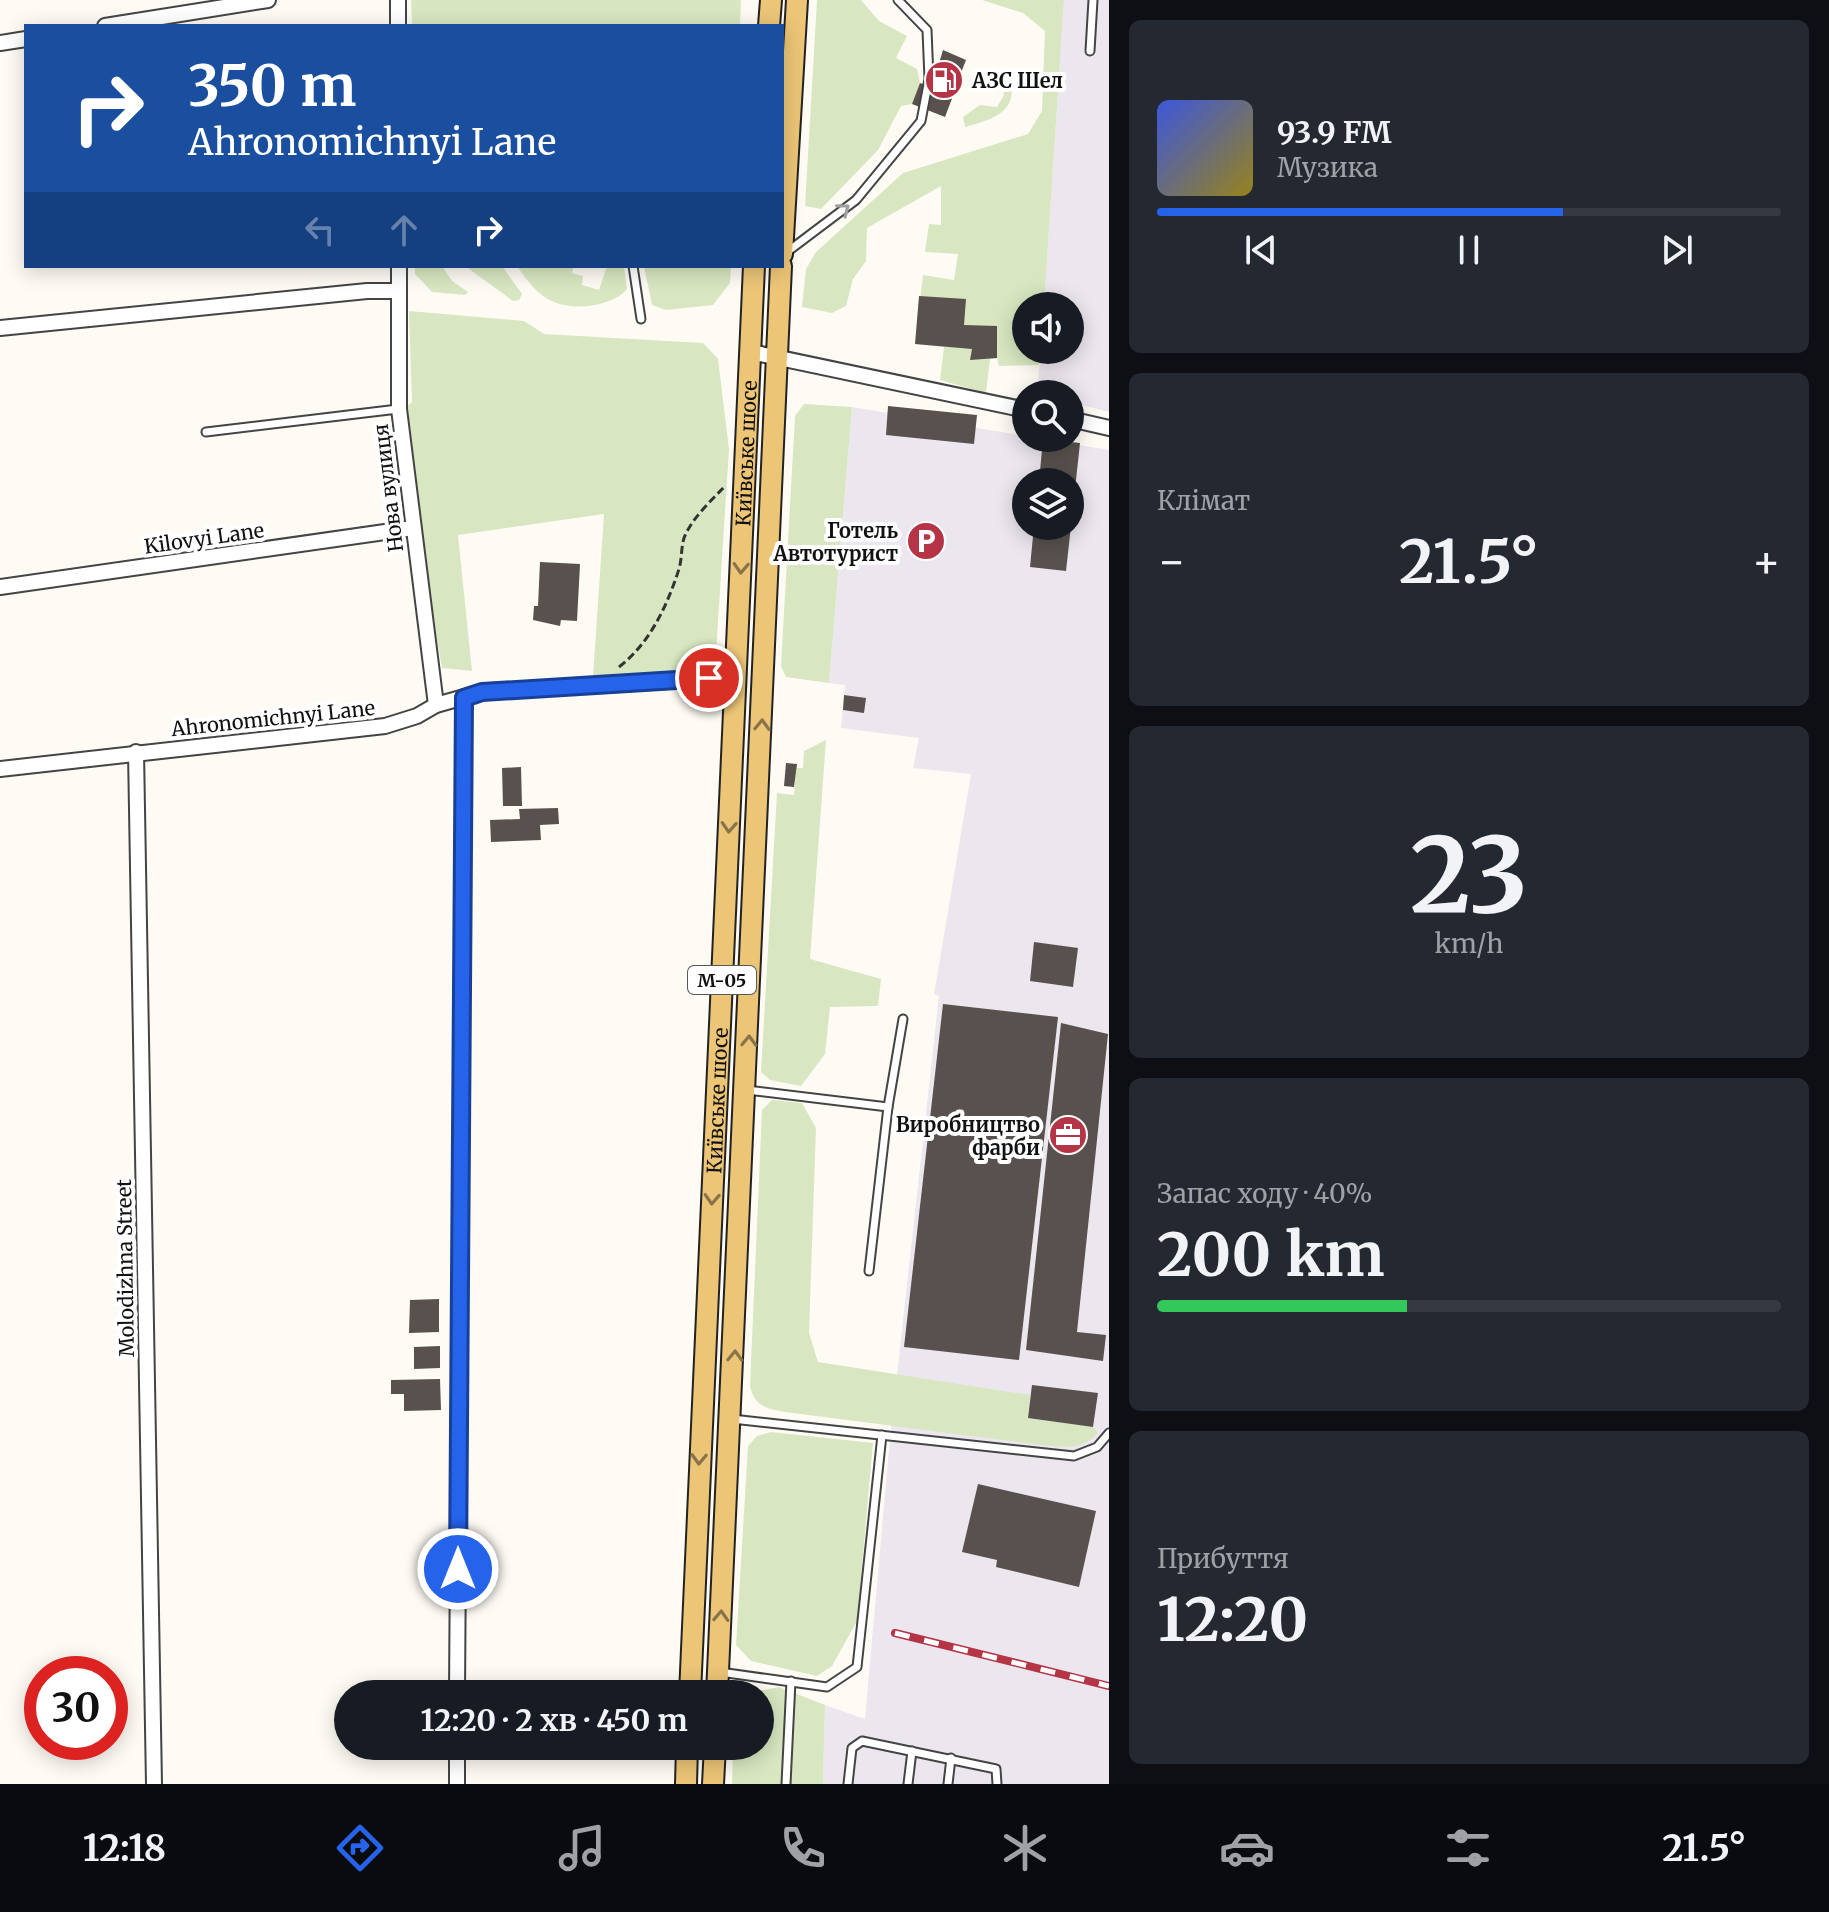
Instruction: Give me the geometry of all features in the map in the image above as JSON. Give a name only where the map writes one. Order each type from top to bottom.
[{"type":"main road","points":[[769,24],[771,0]]},
{"type":"main road","points":[[784,221],[797,0]]},
{"type":"main road","name":"Київське шосе","points":[[691,1680],[754,268]]},
{"type":"main road","name":"М-05","points":[[718,1680],[732,1419],[781,268]]},
{"type":"main road","points":[[686,1784],[687,1760]]},
{"type":"main road","points":[[713,1784],[714,1760]]},
{"type":"street","points":[[118,24],[268,0]]},
{"type":"street","points":[[398,0],[398,24]]},
{"type":"street","points":[[0,43],[24,39]]},
{"type":"street","name":"Нова вулиця","points":[[399,268],[399,409],[436,705]]},
{"type":"street","points":[[0,328],[367,291],[398,291]]},
{"type":"street","points":[[751,352],[1012,407]]},
{"type":"street","points":[[1084,422],[1109,428]]},
{"type":"street","name":"Kilovyi Lane","points":[[0,587],[413,528]]},
{"type":"street","name":"Ahronomichnyi Lane","points":[[0,769],[385,726],[417,716],[436,705],[482,692],[601,682],[736,677]]},
{"type":"street","points":[[457,1680],[464,698]]},
{"type":"street","name":"Molodizhna Street","points":[[136,752],[154,1784]]},
{"type":"street","points":[[457,1760],[457,1784]]},
{"type":"lane","points":[[784,254],[856,200],[921,121],[929,79],[927,30],[898,0]]},
{"type":"lane","points":[[1090,51],[1093,0]]},
{"type":"lane","points":[[633,268],[641,319]]},
{"type":"lane","points":[[206,432],[399,409]]},
{"type":"lane","points":[[869,1271],[888,1107],[903,1019]]},
{"type":"lane","points":[[746,1089],[888,1107]]},
{"type":"lane","points":[[732,1419],[1074,1456],[1097,1447],[1109,1433]]},
{"type":"lane","points":[[718,1672],[827,1687],[857,1667],[882,1435]]},
{"type":"lane","points":[[786,1784],[791,1681]]},
{"type":"lane","points":[[848,1784],[852,1748],[862,1741],[996,1769],[997,1784]]},
{"type":"lane","points":[[908,1784],[912,1751]]},
{"type":"lane","points":[[948,1784],[951,1758]]},
{"type":"path","points":[[601,682],[637,653],[651,632],[670,594],[680,565],[683,541],[695,517],[709,507],[745,465]]},
{"type":"shaded area","points":[[1064,0],[1109,0],[1109,412],[1084,406],[1084,380],[1038,380],[1040,364],[1084,364],[1084,292],[1045,292]]},
{"type":"shaded area","points":[[852,407],[1012,434],[1012,452],[1084,452],[1084,446],[1109,450],[1109,1784],[823,1784],[825,1705],[865,1719],[890,1438],[939,996],[934,994],[971,774],[913,768],[919,738],[841,728],[845,685],[829,683]]},
{"type":"green space","points":[[411,0],[741,0],[740,24],[412,24]]},
{"type":"green space","points":[[817,0],[861,0],[879,21],[907,36],[896,58],[917,69],[920,83],[912,104],[901,106],[878,150],[821,209],[805,206]]},
{"type":"green space","points":[[982,0],[1064,0],[1045,292],[1012,292],[1012,364],[1039,364],[999,366],[997,358],[990,359],[986,393],[940,380],[944,347],[915,344],[923,275],[954,280],[958,254],[925,252],[929,224],[941,225],[941,186],[867,228],[866,261],[853,279],[846,306],[832,313],[802,307],[806,269],[816,252],[903,173],[1028,134],[1042,111],[1045,31],[1023,13]]},
{"type":"green space","points":[[1006,71],[1012,95],[1004,110],[965,127],[963,117],[980,105],[997,107],[1004,95],[999,74]]},
{"type":"green space","points":[[415,268],[443,268],[452,281],[468,292],[465,295],[432,292],[415,274]]},
{"type":"green space","points":[[468,268],[503,268],[522,294],[519,300],[513,301]]},
{"type":"green space","points":[[518,268],[573,268],[572,273],[583,276],[582,285],[599,290],[606,268],[624,268],[627,289],[603,303],[572,306],[548,299],[528,282]]},
{"type":"green space","points":[[644,268],[731,268],[730,283],[713,305],[666,310],[652,305]]},
{"type":"green space","points":[[409,311],[524,321],[544,334],[703,343],[718,359],[729,449],[715,669],[593,677],[604,514],[458,535],[472,671],[442,668],[417,525],[404,409],[412,402]]},
{"type":"green space","points":[[804,404],[852,407],[829,683],[786,677],[781,666],[795,416]]},
{"type":"green space","points":[[826,740],[810,959],[881,979],[878,1006],[830,1007],[825,1054],[801,1086],[770,1080],[761,1072],[777,793],[794,795],[796,768],[803,768],[804,751]]},
{"type":"green space","points":[[772,1100],[802,1103],[816,1128],[809,1333],[818,1362],[1030,1395],[1028,1418],[1093,1427],[1098,1433],[1082,1444],[1050,1446],[785,1412],[767,1408],[758,1402],[750,1386],[762,1110]]},
{"type":"green space","points":[[771,1432],[873,1443],[857,1621],[832,1666],[817,1676],[751,1661],[736,1645],[748,1446],[757,1436]]},
{"type":"green space","points":[[779,1687],[825,1705],[823,1784],[732,1784],[733,1760],[774,1760],[774,1688]]},
{"type":"building","points":[[943,50],[966,60],[959,78],[953,75],[945,93],[953,96],[945,117],[912,104],[920,83],[932,87]]},
{"type":"building","points":[[919,296],[966,299],[964,325],[997,326],[997,358],[970,360],[972,349],[915,344]]},
{"type":"building","points":[[888,406],[977,415],[974,444],[886,435]]},
{"type":"building","points":[[1042,452],[1079,452],[1077,468],[1040,468]]},
{"type":"building","points":[[1033,540],[1069,540],[1066,571],[1030,567]]},
{"type":"building","points":[[540,562],[580,564],[577,621],[561,620],[560,626],[533,620],[534,606],[538,606]]},
{"type":"building","points":[[844,695],[866,698],[864,713],[843,710]]},
{"type":"building","points":[[786,763],[797,764],[794,787],[784,786]]},
{"type":"building","points":[[521,767],[522,806],[503,806],[502,768]]},
{"type":"building","points":[[558,808],[559,824],[540,825],[541,840],[491,842],[490,820],[520,819],[519,809]]},
{"type":"building","points":[[1034,942],[1078,948],[1073,987],[1030,981]]},
{"type":"building","points":[[943,1004],[1058,1017],[1019,1360],[904,1347]]},
{"type":"building","points":[[1061,1023],[1108,1034],[1077,1332],[1106,1335],[1103,1361],[1026,1350]]},
{"type":"building","points":[[439,1299],[439,1332],[409,1333],[410,1300]]},
{"type":"building","points":[[440,1346],[440,1368],[414,1369],[414,1347]]},
{"type":"building","points":[[440,1379],[441,1410],[404,1411],[404,1394],[391,1394],[391,1380]]},
{"type":"building","points":[[1032,1385],[1098,1393],[1093,1427],[1028,1418]]},
{"type":"building","points":[[978,1484],[1096,1511],[1079,1587],[996,1567],[997,1560],[962,1552]]},
{"type":"railway","points":[[895,1633],[1109,1686]]},
{"type":"place","name":"АЗС Шел","points":[[944,80]]},
{"type":"place","name":"Готель Автотурист","points":[[926,541]]},
{"type":"place","name":"Виробництво фарби","points":[[1068,1135]]},
{"type":"route","points":[[458,1569],[464,698],[482,692],[601,682],[709,678]]}]
